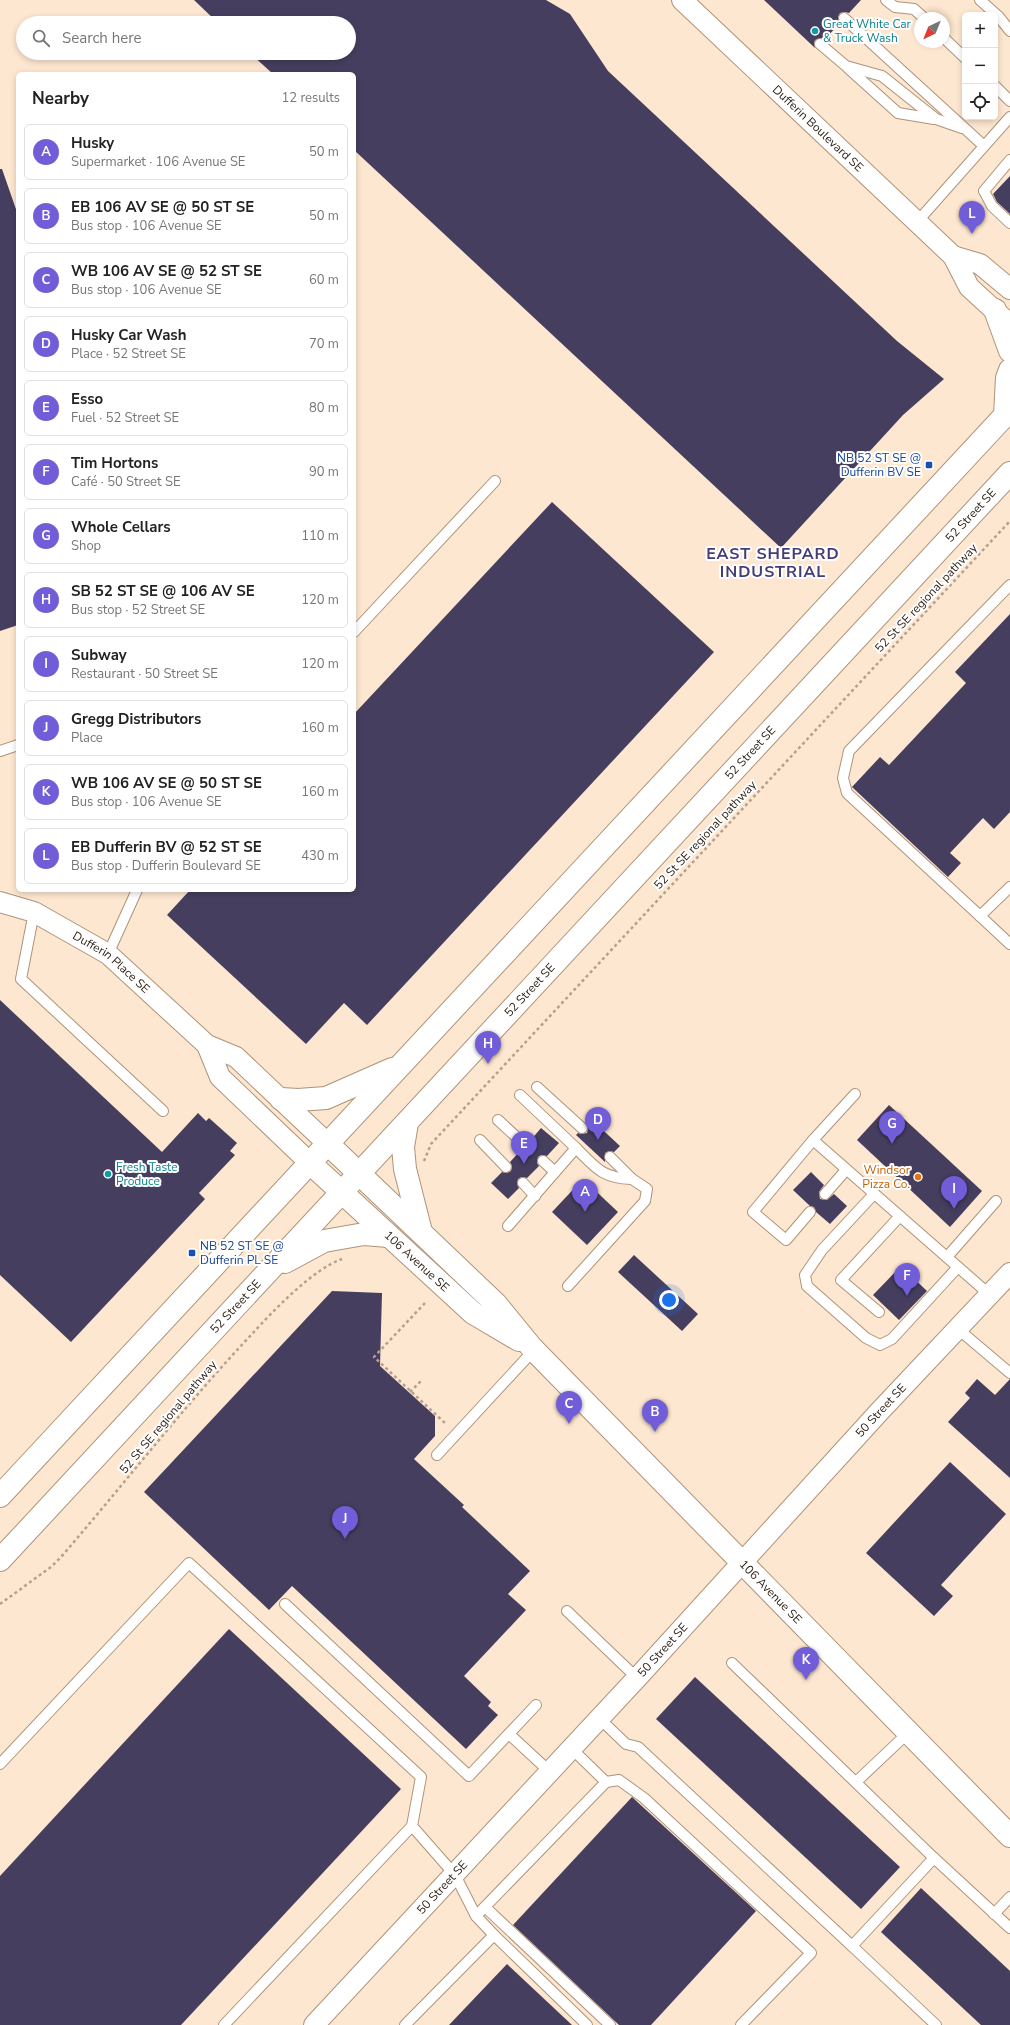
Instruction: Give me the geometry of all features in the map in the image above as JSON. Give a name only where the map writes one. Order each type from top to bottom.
[{"type":"main road","points":[[1002,317],[1010,351]]},
{"type":"main road","points":[[0,1496],[1007,413],[1007,378],[1010,370]]},
{"type":"main road","name":"52 Street SE","points":[[0,1560],[1010,473]]},
{"type":"main road","points":[[281,1099],[298,1100],[326,1098],[401,1065]]},
{"type":"main road","points":[[407,1122],[403,1147],[405,1169],[421,1232]]},
{"type":"main road","name":"106 Avenue SE","points":[[328,1144],[496,1304],[533,1349],[1010,1836]]},
{"type":"main road","name":"106 Avenue SE","points":[[310,1163],[473,1313],[533,1349]]},
{"type":"main road","points":[[270,1270],[324,1241],[364,1234],[388,1236]]},
{"type":"street","name":"Dufferin Boulevard SE","points":[[682,0],[953,256],[969,287],[1002,317]]},
{"type":"street","name":"Dufferin Boulevard SE","points":[[953,256],[980,264],[1010,289]]},
{"type":"street","name":"Dufferin Place SE","points":[[0,902],[34,912],[108,954],[207,1045],[236,1057],[328,1144]]},
{"type":"street","name":"Dufferin Place SE","points":[[207,1045],[220,1077],[310,1163]]},
{"type":"street","name":"50 Street SE","points":[[314,2025],[600,1719],[1010,1273]]},
{"type":"lane","points":[[886,0],[895,7],[912,4],[919,12]]},
{"type":"lane","points":[[980,0],[1008,23]]},
{"type":"lane","points":[[844,18],[984,146]]},
{"type":"lane","points":[[820,44],[898,113],[936,119],[966,130]]},
{"type":"lane","points":[[950,44],[962,55]]},
{"type":"lane","points":[[846,66],[882,76],[936,119]]},
{"type":"lane","points":[[998,89],[1010,101]]},
{"type":"lane","points":[[917,222],[984,146],[1006,128],[1010,117]]},
{"type":"lane","points":[[1010,160],[984,191],[992,206],[1010,223]]},
{"type":"lane","points":[[356,630],[495,481]]},
{"type":"lane","points":[[1010,585],[849,751],[843,778],[847,794],[1010,944]]},
{"type":"lane","points":[[0,751],[16,746]]},
{"type":"lane","points":[[980,916],[1010,887]]},
{"type":"lane","points":[[108,954],[136,892]]},
{"type":"lane","points":[[34,912],[21,978],[163,1110]]},
{"type":"lane","points":[[537,1087],[582,1128]]},
{"type":"lane","points":[[520,1094],[603,1174],[616,1178],[632,1179]]},
{"type":"lane","points":[[810,1212],[786,1240],[753,1212],[812,1140],[855,1094]]},
{"type":"lane","points":[[498,1120],[526,1145]]},
{"type":"lane","points":[[480,1140],[506,1167]]},
{"type":"lane","points":[[812,1140],[990,1295]]},
{"type":"lane","points":[[508,1226],[576,1148]]},
{"type":"lane","points":[[568,1286],[645,1201],[646,1189],[632,1179],[610,1157]]},
{"type":"lane","points":[[543,1161],[555,1172]]},
{"type":"lane","points":[[825,1194],[846,1170]]},
{"type":"lane","points":[[523,1183],[535,1196]]},
{"type":"lane","points":[[874,1194],[822,1250],[805,1275],[807,1286],[866,1338],[880,1345],[892,1339],[958,1267]]},
{"type":"lane","points":[[947,1257],[996,1201]]},
{"type":"lane","points":[[879,1312],[842,1280],[900,1216]]},
{"type":"lane","points":[[958,1329],[1010,1373]]},
{"type":"lane","points":[[437,1455],[533,1349]]},
{"type":"lane","points":[[0,1764],[189,1563],[421,1777],[412,1826],[224,2025]]},
{"type":"lane","points":[[285,1604],[470,1776],[536,1705]]},
{"type":"lane","points":[[567,1612],[637,1678]]},
{"type":"lane","points":[[732,1663],[934,1858],[1010,1928]]},
{"type":"lane","points":[[600,1719],[626,1744],[638,1747],[936,2025]]},
{"type":"lane","points":[[856,1782],[909,1732]]},
{"type":"lane","points":[[509,1734],[550,1772]]},
{"type":"lane","points":[[572,1749],[606,1782]]},
{"type":"lane","points":[[476,1916],[606,1782],[619,1780],[644,1798],[810,1953],[741,2025]]},
{"type":"lane","points":[[412,1826],[455,1875],[476,1916],[588,2025]]},
{"type":"lane","points":[[852,1946],[934,1858]]},
{"type":"lane","points":[[994,1914],[1010,1897]]},
{"type":"lane","points":[[485,1907],[610,2025]]},
{"type":"lane","points":[[405,2025],[494,1935]]},
{"type":"path","name":"52 St SE regional pathway","points":[[418,1163],[425,1161],[431,1144],[1010,521]]},
{"type":"path","name":"52 St SE regional pathway","points":[[0,1604],[51,1567],[61,1557],[210,1379],[270,1315],[293,1293],[322,1271],[344,1258]]},
{"type":"path","points":[[425,1303],[374,1357],[445,1423]]},
{"type":"path","points":[[410,1392],[422,1380]]},
{"type":"building","points":[[194,0],[546,0],[570,14],[608,71],[897,341],[944,379],[903,415],[781,548],[356,152],[356,72],[271,72],[258,60],[356,60],[356,16],[211,16]]},
{"type":"building","name":"Great White Car & Truck Wash","points":[[764,0],[861,0],[849,13],[840,13],[838,17],[840,23],[825,39],[821,38],[815,40],[815,48]]},
{"type":"building","points":[[0,169],[2,169],[16,209],[16,626],[0,631]]},
{"type":"building","points":[[1010,176],[1010,214],[997,202],[993,194]]},
{"type":"building","points":[[552,502],[714,652],[367,1025],[344,1003],[306,1044],[167,915],[188,892],[356,892],[356,712]]},
{"type":"building","points":[[1010,614],[1010,812],[994,829],[983,818],[950,853],[961,863],[948,877],[852,787],[880,757],[889,765],[966,683],[955,672]]},
{"type":"building","name":"Fresh Taste Produce","points":[[0,1000],[162,1152],[198,1113],[206,1121],[209,1118],[237,1143],[230,1151],[235,1155],[199,1193],[205,1199],[71,1342],[0,1275]]},
{"type":"building","points":[[889,1105],[982,1191],[950,1227],[857,1140]]},
{"type":"building","points":[[591,1119],[620,1146],[614,1152],[609,1151],[605,1153],[605,1162],[576,1135],[578,1133],[587,1133],[588,1129],[586,1123]]},
{"type":"building","points":[[541,1128],[559,1143],[547,1156],[541,1155],[538,1157],[537,1163],[539,1166],[527,1178],[522,1177],[518,1179],[517,1184],[519,1188],[508,1199],[491,1183],[502,1172],[507,1173],[511,1171],[512,1166],[510,1162],[521,1150],[527,1151],[530,1149],[530,1141]]},
{"type":"building","points":[[811,1172],[824,1185],[819,1192],[820,1199],[827,1200],[834,1194],[847,1206],[830,1224],[816,1212],[814,1207],[810,1206],[793,1190]]},
{"type":"building","points":[[583,1179],[618,1212],[587,1245],[552,1212]]},
{"type":"building","points":[[634,1255],[698,1314],[682,1331],[618,1272]]},
{"type":"building","points":[[901,1266],[927,1291],[899,1320],[873,1295]]},
{"type":"building","points":[[332,1291],[382,1293],[380,1366],[435,1416],[435,1436],[414,1459],[464,1505],[462,1507],[530,1571],[508,1594],[526,1610],[464,1676],[491,1702],[488,1706],[498,1715],[466,1749],[292,1586],[269,1610],[144,1492]]},
{"type":"building","points":[[977,1379],[995,1395],[1010,1379],[1010,1478],[948,1422],[970,1398],[965,1393]]},
{"type":"building","points":[[950,1462],[1006,1514],[941,1585],[953,1596],[934,1616],[866,1553]]},
{"type":"building","points":[[229,1629],[401,1789],[181,2025],[0,2025],[0,1876]]},
{"type":"building","points":[[695,1677],[900,1867],[861,1909],[656,1719]]},
{"type":"building","points":[[632,1797],[756,1911],[651,2025],[619,2025],[513,1925]]},
{"type":"building","points":[[921,1888],[1010,1971],[1010,2025],[981,2025],[881,1932]]},
{"type":"building","points":[[507,1964],[572,2025],[449,2025]]},
{"type":"place","name":"Great White Car & Truck Wash","points":[[815,31]]},
{"type":"place","name":"EB Dufferin BV @ 52 ST SE","points":[[972,234]]},
{"type":"place","name":"NB 52 ST SE @ Dufferin BV SE","points":[[929,465]]},
{"type":"place","name":"SB 52 ST SE @ 106 AV SE","points":[[488,1064]]},
{"type":"place","name":"Husky Car Wash","points":[[598,1140]]},
{"type":"place","name":"Whole Cellars","points":[[892,1144]]},
{"type":"place","name":"Esso","points":[[524,1164]]},
{"type":"place","name":"Fresh Taste Produce","points":[[108,1174]]},
{"type":"place","name":"Windsor Pizza Co.","points":[[918,1177]]},
{"type":"place","name":"Subway","points":[[954,1209]]},
{"type":"place","name":"Husky","points":[[585,1212]]},
{"type":"place","name":"NB 52 ST SE @ Dufferin PL SE","points":[[192,1253]]},
{"type":"place","name":"Tim Hortons","points":[[907,1296]]},
{"type":"place","name":"WB 106 AV SE @ 52 ST SE","points":[[569,1424]]},
{"type":"place","name":"EB 106 AV SE @ 50 ST SE","points":[[655,1432]]},
{"type":"place","name":"Gregg Distributors","points":[[345,1539]]},
{"type":"place","name":"WB 106 AV SE @ 50 ST SE","points":[[806,1680]]},
{"type":"district","name":"EAST SHEPARD INDUSTRIAL","points":[[773,563]]}]
